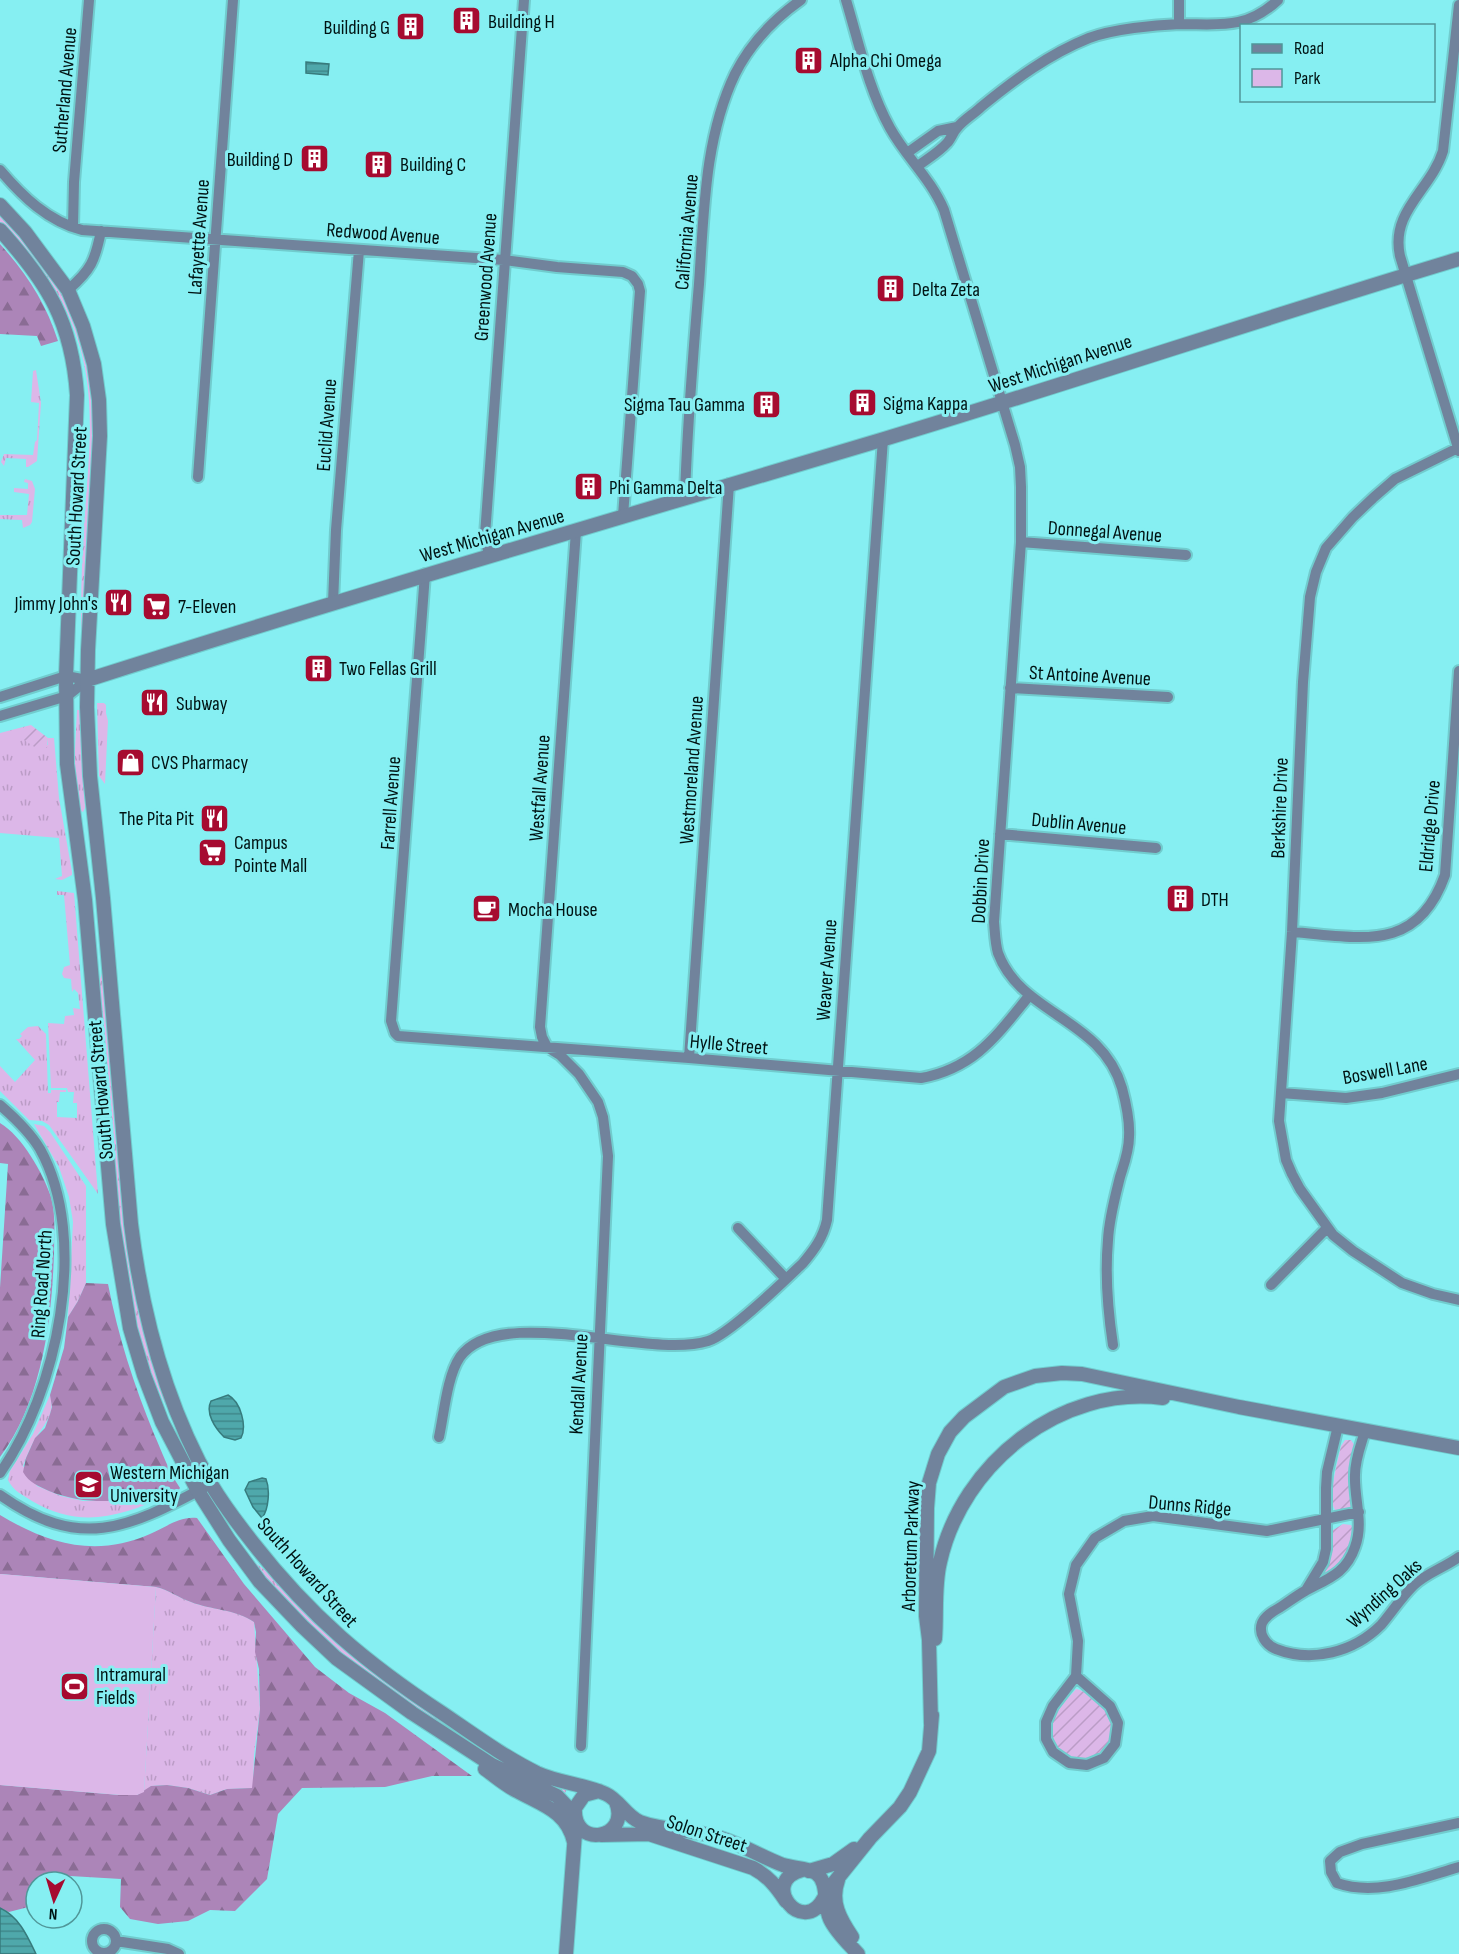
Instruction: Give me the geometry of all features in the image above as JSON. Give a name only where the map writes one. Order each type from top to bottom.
[{"type":"street","name":"Sutherland Avenue","points":[[73,227],[74,182],[89,0]]},
{"type":"street","name":"Lafayette Avenue","points":[[198,477],[233,0]]},
{"type":"street","name":"Greenwood Avenue","points":[[489,556],[484,535],[524,0]]},
{"type":"street","name":"California Avenue","points":[[685,497],[686,448],[712,147],[726,96],[748,52],[763,33],[801,0]]},
{"type":"street","name":"Dobbin Drive","points":[[846,0],[880,106],[898,142],[918,166],[944,210],[1020,467],[1021,542],[994,922],[996,947],[1010,974],[1029,996],[1086,1033],[1105,1054],[1122,1087],[1129,1137],[1115,1196],[1108,1240],[1109,1314],[1113,1345]]},
{"type":"street","points":[[1179,0],[1179,24]]},
{"type":"street","points":[[918,166],[948,143],[957,127],[1022,75],[1069,47],[1091,37],[1115,31],[1179,24],[1223,26],[1241,23],[1260,14],[1278,0]]},
{"type":"street","points":[[1459,5],[1443,151],[1436,171],[1408,208],[1399,231],[1399,250],[1459,449]]},
{"type":"street","points":[[907,153],[938,131],[957,127]]},
{"type":"street","name":"Redwood Avenue","points":[[0,170],[37,208],[73,227],[101,231],[504,260],[624,272],[632,276],[640,291],[639,327],[623,516]]},
{"type":"street","name":"South Howard Street","points":[[0,205],[25,232],[68,290],[83,326],[94,364],[99,400],[100,436],[87,680],[90,776],[137,1272],[148,1323],[165,1378],[184,1427],[211,1484],[239,1525],[276,1572],[313,1613],[355,1651],[402,1687],[509,1757],[547,1777],[598,1791]]},
{"type":"street","name":"South Howard Street","points":[[0,230],[44,283],[67,335],[74,363],[76,413],[66,676],[67,764],[81,859],[113,1224],[130,1328],[144,1375],[162,1422],[198,1491],[229,1540],[260,1582],[302,1626],[336,1659],[412,1713],[492,1765],[557,1796],[576,1819]]},
{"type":"street","points":[[68,290],[86,274],[92,265],[101,231]]},
{"type":"street","name":"Euclid Avenue","points":[[333,603],[337,520],[359,250]]},
{"type":"street","name":"West Michigan Avenue","points":[[0,716],[67,696],[87,680],[425,574],[882,439],[1459,259]]},
{"type":"street","name":"Weaver Avenue","points":[[439,1437],[454,1368],[459,1359],[473,1345],[483,1339],[504,1334],[598,1336],[667,1346],[705,1342],[723,1333],[786,1279],[813,1252],[824,1231],[827,1221],[882,439]]},
{"type":"street","name":"Berkshire Drive","points":[[1459,449],[1395,479],[1353,517],[1326,548],[1316,572],[1310,597],[1303,682],[1292,932],[1280,1121],[1286,1160],[1300,1189],[1327,1228],[1353,1251],[1402,1283],[1459,1300]]},
{"type":"street","name":"Westmoreland Avenue","points":[[689,1058],[729,484]]},
{"type":"street","name":"Westfall Avenue","points":[[547,1047],[540,1027],[576,531]]},
{"type":"street","name":"Donnegal Avenue","points":[[1021,542],[1186,555]]},
{"type":"street","name":"Farrell Avenue","points":[[395,1033],[391,1021],[425,574]]},
{"type":"street","name":"Eldridge Drive","points":[[1292,932],[1358,937],[1389,934],[1413,923],[1433,903],[1445,874],[1459,671]]},
{"type":"street","name":"West Michigan Avenue","points":[[0,697],[66,676],[87,680]]},
{"type":"street","name":"St Antoine Avenue","points":[[1010,688],[1168,697]]},
{"type":"street","points":[[74,820],[95,818]]},
{"type":"street","name":"Dublin Avenue","points":[[1000,834],[1155,848]]},
{"type":"street","name":"Hylle Street","points":[[395,1033],[412,1038],[921,1078],[949,1071],[992,1042],[1029,996]]},
{"type":"street","name":"Kendall Avenue","points":[[547,1047],[561,1055],[579,1074],[598,1102],[603,1117],[608,1156],[581,1746]]},
{"type":"street","name":"Boswell Lane","points":[[1281,1093],[1346,1098],[1382,1093],[1459,1074]]},
{"type":"street","name":"Ring Road North","points":[[0,1105],[32,1137],[50,1170],[64,1221],[64,1275],[56,1340],[50,1367],[27,1428],[0,1473]]},
{"type":"street","points":[[738,1228],[786,1279]]},
{"type":"street","points":[[1271,1285],[1327,1228]]},
{"type":"street","name":"Arboretum Parkway","points":[[931,1724],[929,1640],[926,1616],[928,1484],[938,1455],[950,1432],[964,1417],[1004,1387],[1047,1374],[1092,1376],[1239,1407],[1459,1448]]},
{"type":"street","name":"Arboretum Parkway","points":[[824,1896],[870,1838],[900,1807],[916,1782],[929,1751],[940,1562],[960,1509],[976,1483],[995,1460],[1020,1438],[1046,1422],[1076,1408],[1110,1399],[1147,1396],[1239,1407]]},
{"type":"street","name":"Wynding Oaks","points":[[1306,1590],[1323,1562],[1326,1542],[1324,1503],[1327,1472],[1338,1426]]},
{"type":"street","name":"Wynding Oaks","points":[[1365,1431],[1354,1477],[1359,1512],[1355,1549],[1348,1561],[1328,1581],[1306,1590],[1267,1616],[1262,1623],[1261,1633],[1266,1642],[1283,1651],[1316,1655],[1362,1641],[1381,1625],[1413,1586],[1427,1574],[1459,1557]]},
{"type":"street","points":[[0,1495],[44,1520],[89,1530],[104,1529],[139,1520],[211,1484]]},
{"type":"street","name":"Dunns Ridge","points":[[1076,1676],[1077,1641],[1069,1594],[1076,1565],[1095,1538],[1124,1521],[1153,1516],[1267,1532],[1359,1512]]},
{"type":"street","points":[[1076,1676],[1110,1706],[1118,1723],[1115,1744],[1104,1758],[1087,1765],[1069,1763],[1053,1752],[1046,1739],[1046,1722],[1076,1676]]},
{"type":"street","points":[[412,1713],[508,1786],[554,1811],[569,1826],[574,1842]]},
{"type":"street","points":[[566,1954],[575,1808],[584,1795],[598,1791],[605,1793],[616,1802],[617,1822],[613,1828],[601,1835],[587,1833],[576,1819]]},
{"type":"street","name":"Solon Street","points":[[616,1802],[643,1823],[718,1837],[781,1864],[805,1870]]},
{"type":"street","points":[[1459,1823],[1391,1836],[1340,1852],[1330,1861],[1337,1883],[1351,1888],[1396,1885],[1459,1867]]},
{"type":"street","name":"Solon Street","points":[[601,1835],[649,1834],[753,1868],[772,1881],[786,1901]]},
{"type":"street","name":"Arboretum Parkway","points":[[805,1870],[833,1864],[870,1838]]},
{"type":"street","points":[[805,1870],[821,1878],[825,1888],[824,1896],[821,1904],[809,1911],[795,1910],[783,1894],[786,1881],[790,1876],[805,1870]]},
{"type":"street","points":[[840,1876],[835,1888],[836,1905],[845,1926],[862,1954]]},
{"type":"street","points":[[824,1896],[830,1921],[858,1954]]},
{"type":"street","points":[[116,1941],[168,1949],[179,1954]]},
{"type":"green space","points":[[0,214],[36,254],[65,296],[79,328],[94,396],[84,648],[81,648],[82,571],[90,432],[86,374],[69,316],[53,286],[35,261],[0,223]]},
{"type":"green space","points":[[0,244],[34,289],[48,314],[58,341],[41,346],[37,336],[0,334]]},
{"type":"green space","points":[[36,370],[41,403],[37,461],[26,467],[26,459],[6,458],[4,466],[1,462],[4,454],[33,455],[37,440],[39,403],[31,402],[33,371]]},
{"type":"green space","points":[[25,479],[32,481],[35,489],[32,522],[23,528],[22,520],[0,519],[0,515],[27,515],[29,494],[14,492],[14,488],[28,489],[28,483],[24,482]]},
{"type":"green space","points":[[97,703],[106,705],[108,721],[105,784],[99,776]]},
{"type":"green space","points":[[77,710],[80,710],[85,808],[83,812],[79,810],[74,769]]},
{"type":"green space","points":[[31,725],[48,738],[47,748],[36,748],[24,740],[23,727]]},
{"type":"green space","points":[[23,727],[27,741],[33,745],[48,745],[48,738],[54,738],[59,798],[72,872],[72,875],[62,880],[55,879],[62,876],[59,838],[0,833],[0,733]]},
{"type":"green space","points":[[57,891],[74,893],[98,1194],[49,1125],[42,1121],[29,1120],[0,1091],[0,1066],[15,1082],[35,1060],[16,1039],[22,1036],[20,1034],[28,1027],[38,1026],[46,1034],[48,1093],[51,1093],[51,1090],[66,1090],[66,1092],[60,1092],[57,1117],[77,1118],[77,1103],[73,1103],[74,1092],[68,1092],[67,1088],[51,1088],[48,1023],[64,1024],[65,1016],[74,1015],[73,1008],[80,1009],[78,993],[74,989],[72,992],[71,979],[64,978],[62,974],[64,967],[70,965],[64,895],[57,895]]},
{"type":"green space","points":[[102,973],[125,1230],[132,1279],[149,1351],[172,1416],[144,1354],[128,1288],[119,1219],[99,983]]},
{"type":"green space","points":[[0,1123],[24,1146],[43,1177],[51,1197],[54,1224],[51,1305],[42,1359],[26,1411],[0,1457],[0,1288],[8,1164],[0,1163]]},
{"type":"green space","points":[[34,1124],[44,1126],[50,1132],[86,1186],[86,1283],[68,1317],[73,1222],[69,1197],[59,1167]]},
{"type":"green space","points":[[86,1283],[108,1284],[127,1360],[140,1397],[166,1462],[180,1488],[175,1495],[112,1501],[81,1500],[38,1486],[31,1482],[23,1472],[26,1458],[35,1438],[45,1428],[50,1414],[52,1407],[50,1395],[64,1348],[68,1317]]},
{"type":"green space","points":[[50,1395],[50,1413],[33,1442],[23,1466],[37,1486],[61,1496],[83,1501],[118,1501],[166,1496],[132,1510],[99,1517],[83,1517],[49,1510],[15,1490],[8,1480],[10,1471],[33,1434]]},
{"type":"green space","points":[[1345,1440],[1351,1440],[1355,1446],[1351,1470],[1352,1507],[1348,1510],[1336,1511],[1332,1499],[1334,1480],[1341,1446]]},
{"type":"green space","points":[[0,1515],[36,1534],[54,1540],[91,1546],[130,1541],[179,1520],[197,1518],[244,1584],[315,1667],[349,1693],[385,1713],[472,1776],[432,1776],[385,1787],[302,1788],[278,1814],[267,1879],[235,1911],[210,1910],[188,1921],[158,1924],[130,1919],[120,1907],[121,1879],[84,1877],[84,1870],[24,1870],[24,1908],[9,1912],[0,1908],[0,1785],[120,1795],[137,1795],[151,1786],[167,1785],[188,1788],[210,1795],[227,1789],[252,1788],[260,1709],[259,1669],[255,1652],[254,1622],[231,1612],[199,1605],[156,1587],[0,1574]]},
{"type":"green space","points":[[1343,1524],[1351,1525],[1355,1530],[1349,1548],[1339,1565],[1319,1581],[1330,1560],[1333,1530]]},
{"type":"green space","points":[[228,1526],[253,1561],[267,1572],[328,1635],[365,1667],[461,1733],[567,1789],[564,1795],[490,1758],[413,1707],[353,1663],[324,1639],[272,1586],[249,1557]]},
{"type":"green space","name":"Intramural Fields","points":[[0,1574],[156,1587],[144,1792],[137,1795],[120,1795],[0,1785]]},
{"type":"green space","points":[[156,1587],[199,1605],[231,1612],[254,1622],[260,1709],[254,1755],[253,1788],[227,1789],[210,1795],[188,1788],[167,1785],[151,1786],[144,1792]]},
{"type":"green space","points":[[1076,1689],[1104,1707],[1113,1723],[1108,1745],[1100,1754],[1088,1758],[1076,1758],[1065,1753],[1057,1745],[1052,1733],[1056,1715]]},
{"type":"water","points":[[306,62],[329,64],[328,75],[306,73]]},
{"type":"water","points":[[228,1395],[236,1403],[243,1421],[241,1438],[235,1440],[224,1437],[214,1425],[209,1410],[211,1401]]},
{"type":"water","points":[[266,1479],[268,1493],[266,1510],[262,1518],[253,1507],[245,1490],[249,1482]]},
{"type":"water","points":[[0,1908],[12,1916],[26,1933],[36,1954],[0,1954]]},
{"type":"place","name":"Building H","points":[[467,21]]},
{"type":"place","name":"Building G","points":[[411,27]]},
{"type":"place","name":"Alpha Chi Omega","points":[[809,60]]},
{"type":"place","name":"Building D","points":[[314,159]]},
{"type":"place","name":"Building C","points":[[379,164]]},
{"type":"place","name":"Delta Zeta","points":[[891,289]]},
{"type":"place","name":"Sigma Kappa","points":[[862,403]]},
{"type":"place","name":"Sigma Tau Gamma","points":[[766,404]]},
{"type":"place","name":"Phi Gamma Delta","points":[[588,487]]},
{"type":"place","name":"Jimmy John's","points":[[119,603]]},
{"type":"place","name":"7-Eleven","points":[[157,606]]},
{"type":"place","name":"Two Fellas Grill","points":[[318,668]]},
{"type":"place","name":"Subway","points":[[155,703]]},
{"type":"place","name":"CVS Pharmacy","points":[[130,762]]},
{"type":"place","name":"The Pita Pit","points":[[215,818]]},
{"type":"place","name":"Campus Pointe Mall","points":[[213,853]]},
{"type":"place","name":"DTH","points":[[1180,899]]},
{"type":"place","name":"Mocha House","points":[[487,909]]},
{"type":"place","name":"Western Michigan University","points":[[89,1484]]},
{"type":"place","name":"Intramural Fields","points":[[75,1686]]}]
